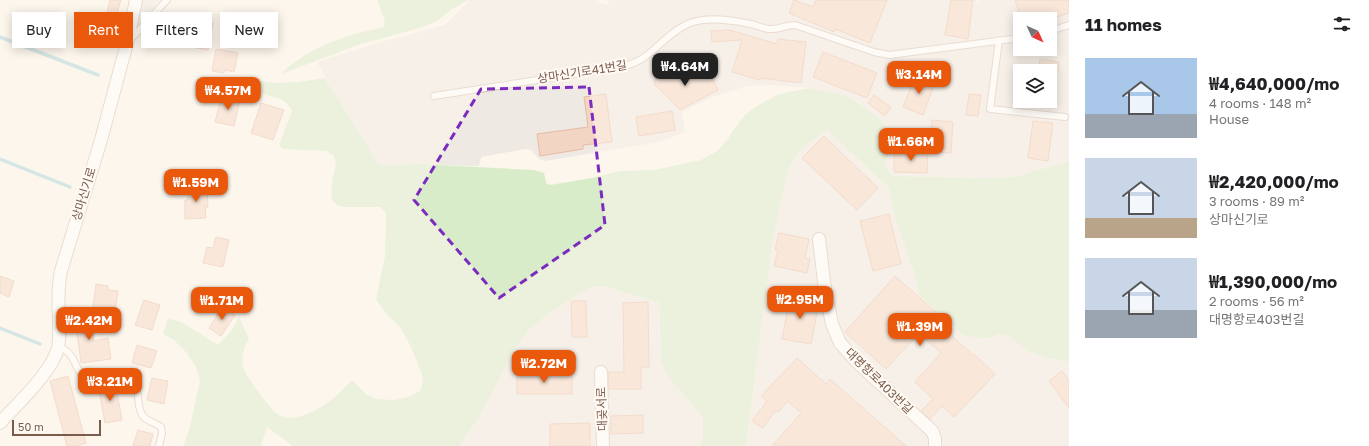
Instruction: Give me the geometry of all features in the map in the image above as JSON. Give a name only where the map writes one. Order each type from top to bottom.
[{"type":"street","name":"상마신기로","points":[[133,14],[136,0]]},
{"type":"street","name":"상마신기로","points":[[0,423],[48,369],[55,358],[58,346],[59,283],[61,271],[101,140],[126,48]]},
{"type":"street","name":"대명항로403번길","points":[[819,239],[830,317],[840,343],[856,362],[932,431],[935,438],[935,446]]},
{"type":"street","name":"대곶서로","points":[[601,372],[603,446]]},
{"type":"lane","name":"상마신기로","points":[[133,37],[167,0]]},
{"type":"lane","name":"상마신기로41번길","points":[[434,96],[621,67],[635,63],[645,57],[689,23],[706,20],[732,20],[769,29],[777,29],[789,25],[795,25],[883,55],[901,54],[1013,39]]},
{"type":"lane","points":[[1057,29],[1069,25]]},
{"type":"lane","points":[[999,40],[990,109],[1064,117]]},
{"type":"lane","points":[[58,346],[66,350],[73,358],[81,374],[96,378],[116,377],[127,380],[134,386],[138,392],[141,414],[146,420],[156,423],[161,427],[162,433],[159,446]]},
{"type":"highlighted area","points":[[589,87],[605,225],[499,298],[414,200],[481,89]]},
{"type":"shaded area","points":[[140,0],[160,0],[149,12],[141,12],[141,21],[134,29]]},
{"type":"shaded area","points":[[470,0],[597,0],[600,3],[609,6],[607,0],[977,0],[977,4],[981,0],[1069,0],[1069,161],[1014,177],[989,178],[893,176],[888,171],[886,163],[891,142],[881,120],[869,110],[848,96],[810,88],[772,85],[747,86],[713,97],[682,112],[685,132],[654,143],[545,161],[539,159],[531,150],[526,149],[481,157],[479,166],[420,164],[379,165],[346,114],[317,62],[381,42],[445,25]]},
{"type":"shaded area","points":[[827,130],[889,188],[893,211],[914,273],[919,295],[989,338],[1000,334],[1008,336],[1028,351],[1047,358],[1069,362],[1069,446],[746,446],[773,238],[789,168],[803,148]]},
{"type":"shaded area","points":[[598,286],[607,287],[659,303],[660,350],[674,384],[703,417],[703,437],[700,446],[459,446],[479,418],[511,356],[529,330],[548,314],[587,289]]},
{"type":"green space","points":[[377,0],[469,0],[454,8],[435,22],[423,27],[358,45],[281,74],[288,67],[306,55],[325,45],[345,37],[383,27],[385,21]]},
{"type":"green space","points":[[325,78],[379,165],[420,164],[534,170],[544,173],[546,183],[550,185],[592,178],[620,171],[654,170],[701,160],[717,151],[746,114],[760,104],[779,94],[810,88],[848,96],[881,120],[889,131],[891,142],[886,163],[888,171],[893,176],[989,178],[1014,177],[1069,161],[1069,362],[1047,358],[1028,351],[1008,336],[1000,334],[989,338],[977,338],[963,335],[919,295],[914,273],[893,211],[889,188],[827,130],[803,148],[789,168],[773,238],[746,446],[700,446],[703,437],[703,417],[674,384],[661,362],[659,303],[607,287],[598,286],[587,289],[548,314],[529,330],[511,356],[479,418],[459,446],[293,446],[267,427],[261,446],[183,446],[189,431],[200,381],[196,367],[186,352],[174,340],[163,334],[168,318],[181,322],[218,345],[232,330],[239,317],[249,339],[243,355],[242,362],[244,370],[268,404],[276,413],[285,418],[297,417],[315,410],[339,393],[352,380],[366,394],[377,399],[393,400],[409,397],[420,391],[423,381],[411,347],[400,327],[386,314],[376,299],[385,256],[386,213],[380,207],[343,207],[337,205],[332,200],[331,192],[336,164],[334,156],[327,151],[283,149],[279,145],[292,111],[283,100],[258,92],[247,79],[275,83],[298,82]]},
{"type":"building","points":[[110,0],[121,0],[117,12],[107,12]]},
{"type":"building","points":[[794,0],[813,7],[816,0],[887,0],[870,43],[835,29],[834,32],[789,13]]},
{"type":"building","points":[[951,0],[973,0],[968,39],[945,35]]},
{"type":"building","points":[[1015,0],[1069,0],[1069,13],[1057,17],[1057,12],[1019,12]]},
{"type":"building","points":[[730,30],[777,44],[778,39],[806,42],[801,83],[761,78],[760,80],[732,72],[742,40],[712,42],[711,31]]},
{"type":"building","points":[[197,48],[208,48],[208,50]]},
{"type":"building","points":[[216,49],[238,53],[234,72],[225,70],[224,73],[212,71]]},
{"type":"building","points":[[823,52],[877,73],[867,98],[813,77]]},
{"type":"building","points":[[1040,59],[1059,62],[1058,71],[1057,64],[1039,64]]},
{"type":"building","points":[[677,66],[685,82],[708,70],[718,90],[680,110],[654,84],[656,77]]},
{"type":"building","points":[[916,75],[935,83],[923,115],[903,107]]},
{"type":"building","points":[[606,94],[612,142],[583,145],[583,149],[540,156],[537,134],[588,127],[584,97]]},
{"type":"building","points":[[969,94],[981,95],[978,116],[966,115]]},
{"type":"building","points":[[222,95],[240,99],[234,126],[215,122]]},
{"type":"building","points":[[874,95],[891,107],[885,116],[868,103]]},
{"type":"building","points":[[261,103],[284,110],[273,140],[251,133]]},
{"type":"building","points":[[672,111],[675,130],[639,136],[636,117]]},
{"type":"building","points":[[932,120],[953,122],[951,153],[929,151]]},
{"type":"building","points":[[1033,121],[1053,123],[1048,161],[1028,158]]},
{"type":"building","points":[[824,136],[878,188],[857,210],[802,158]]},
{"type":"building","points":[[894,152],[928,152],[927,173],[894,172]]},
{"type":"building","points":[[207,187],[208,207],[205,207],[206,218],[185,219],[185,200],[188,200],[188,188]]},
{"type":"building","points":[[889,214],[901,264],[873,271],[860,221]]},
{"type":"building","points":[[779,233],[809,239],[805,258],[810,259],[807,273],[774,266],[778,250],[775,249]]},
{"type":"building","points":[[216,237],[229,240],[223,267],[203,263],[207,247],[213,248]]},
{"type":"building","points":[[0,276],[14,281],[9,297],[0,293]]},
{"type":"building","points":[[895,276],[937,313],[932,318],[995,374],[954,417],[942,406],[930,419],[921,411],[933,399],[915,382],[941,353],[919,333],[886,369],[845,332]]},
{"type":"building","points":[[96,284],[108,286],[108,290],[118,291],[115,311],[93,308]]},
{"type":"building","points":[[790,296],[819,302],[811,344],[782,339]]},
{"type":"building","points":[[144,300],[160,305],[152,330],[135,325]]},
{"type":"building","points":[[571,301],[586,301],[587,337],[572,337]]},
{"type":"building","points":[[648,302],[649,367],[641,367],[641,389],[609,389],[608,372],[624,372],[623,303]]},
{"type":"building","points":[[222,307],[235,315],[221,336],[209,328]]},
{"type":"building","points":[[70,317],[94,318],[93,341],[108,338],[111,359],[81,363],[77,332],[69,332]]},
{"type":"building","points":[[137,345],[157,351],[151,368],[132,363]]},
{"type":"building","points":[[797,358],[826,384],[830,379],[906,446],[772,446],[801,413],[788,401],[778,412],[776,410],[763,428],[752,421],[767,401],[761,396]]},
{"type":"building","points":[[1062,371],[1069,380],[1069,408],[1049,381]]},
{"type":"building","points":[[517,373],[572,373],[572,394],[517,394]]},
{"type":"building","points":[[68,376],[86,443],[77,446],[67,446],[50,381]]},
{"type":"building","points":[[152,378],[168,381],[164,404],[147,400]]},
{"type":"building","points":[[115,382],[122,420],[105,423],[98,385]]},
{"type":"building","points":[[643,415],[643,433],[611,434],[611,416]]},
{"type":"building","points":[[590,423],[590,446],[550,446],[550,424]]},
{"type":"building","points":[[138,430],[153,434],[150,446],[133,446]]},
{"type":"waterway","points":[[0,37],[98,75]]},
{"type":"waterway","points":[[0,159],[70,187]]},
{"type":"waterway","points":[[0,328],[40,344]]}]
